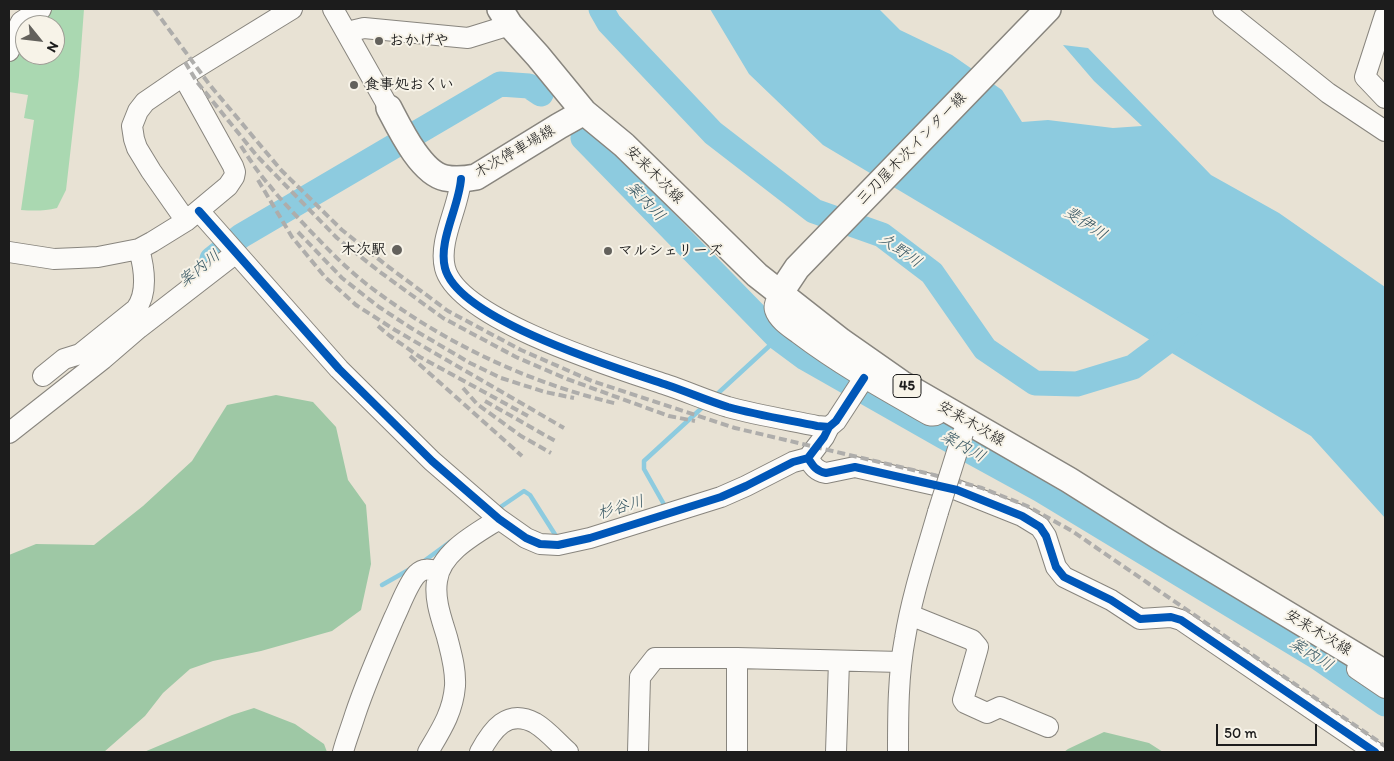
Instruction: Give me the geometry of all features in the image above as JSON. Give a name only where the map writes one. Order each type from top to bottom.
[{"type":"main road","name":"三刀屋木次インター線","points":[[780,292],[797,268],[1048,9]]},
{"type":"main road","name":"安来木次線","points":[[505,17],[584,112],[624,145],[757,275],[841,341],[901,383],[942,407],[964,427],[1069,480],[1385,673]]},
{"type":"main road","name":"木次停車場線","points":[[389,108],[426,167],[443,178],[461,179],[476,177],[584,112]]},
{"type":"street","points":[[9,51],[21,22],[41,9]]},
{"type":"street","points":[[292,9],[144,102],[132,126],[137,148],[151,171],[192,216],[232,248],[339,369],[432,461],[499,519],[534,542],[547,546],[558,545],[590,538],[721,497],[793,462],[808,458],[859,386]]},
{"type":"street","points":[[334,9],[389,108]]},
{"type":"street","points":[[1224,9],[1328,93],[1385,131]]},
{"type":"street","points":[[1385,15],[1365,77],[1385,98]]},
{"type":"street","points":[[348,32],[364,28],[468,38],[505,17]]},
{"type":"street","points":[[9,252],[54,259],[98,257],[139,249],[192,216],[228,186],[234,177],[233,166],[183,76]]},
{"type":"street","points":[[461,179],[460,192],[444,246],[445,267],[449,278],[456,287],[479,306],[504,322],[595,361],[729,407],[829,427]]},
{"type":"street","points":[[43,376],[64,359],[80,354],[135,322],[232,248]]},
{"type":"street","points":[[9,433],[95,365],[135,322],[143,293],[143,263],[139,249]]},
{"type":"street","points":[[780,292],[774,306],[780,318],[815,346],[859,386],[929,415],[938,414],[942,407]]},
{"type":"street","points":[[898,752],[898,717],[902,662],[910,615],[938,512],[964,427]]},
{"type":"street","points":[[808,458],[813,467],[821,472],[826,473],[849,467],[864,469],[957,490],[1022,516],[1044,532],[1056,567],[1064,578],[1111,600],[1140,619],[1171,617],[1181,620],[1375,752]]},
{"type":"street","points":[[425,751],[445,724],[450,713],[455,686],[452,657],[437,593],[439,572],[454,550],[499,519]]},
{"type":"street","points":[[344,752],[356,712],[377,656],[413,579],[418,572],[424,570],[429,569],[439,572]]},
{"type":"street","points":[[910,615],[972,640],[976,644],[977,651],[963,700],[965,703],[987,713],[1000,707],[1048,727]]},
{"type":"street","points":[[1340,646],[1349,663],[1385,688]]},
{"type":"street","points":[[638,752],[640,677],[655,658],[902,662]]},
{"type":"street","points":[[737,658],[737,752]]},
{"type":"street","points":[[836,752],[839,661]]},
{"type":"street","points":[[480,752],[491,733],[503,722],[511,719],[520,719],[529,720],[536,724],[568,752]]},
{"type":"green space","points":[[46,9],[84,9],[79,76],[66,190],[57,208],[21,210],[34,120],[24,118],[28,95],[9,92],[12,49],[15,41],[15,65],[65,65],[65,15],[37,15]]},
{"type":"green space","points":[[276,395],[313,402],[336,427],[348,480],[366,505],[371,564],[361,610],[332,631],[261,651],[213,661],[190,669],[163,693],[145,716],[104,752],[9,752],[9,555],[36,544],[94,545],[143,506],[192,461],[227,405]]},
{"type":"green space","points":[[254,708],[295,724],[324,744],[327,752],[144,752],[232,715]]},
{"type":"green space","points":[[1104,732],[1149,743],[1163,752],[1064,752]]},
{"type":"water","name":"斐伊川","points":[[710,9],[879,9],[900,30],[952,55],[1002,90],[1022,122],[1048,120],[1113,128],[1142,126],[1094,81],[1063,45],[1088,48],[1211,175],[1279,213],[1385,287],[1385,518],[1311,436],[823,145],[749,74]]},
{"type":"waterway","name":"久野川","points":[[601,9],[609,23],[713,133],[814,211],[882,235],[932,273],[985,349],[1035,383],[1077,384],[1133,367],[1189,325]]},
{"type":"waterway","name":"案内川","points":[[212,259],[241,236],[500,84],[529,86],[541,94]]},
{"type":"waterway","name":"案内川","points":[[583,138],[778,338],[805,358],[1041,490],[1317,657],[1385,704]]},
{"type":"waterway","name":"杉谷川","points":[[715,396],[778,338]]},
{"type":"waterway","name":"杉谷川","points":[[664,509],[666,508],[644,469],[644,461],[705,405]]},
{"type":"waterway","name":"杉谷川","points":[[499,508],[524,491],[530,495],[558,537]]},
{"type":"waterway","name":"杉谷川","points":[[420,564],[450,542]]},
{"type":"waterway","points":[[382,585],[412,568]]},
{"type":"railway","points":[[154,9],[209,84],[281,170],[342,230],[448,311],[521,350],[592,381],[735,428],[930,474],[982,488],[1027,506],[1072,531],[1385,746]]},
{"type":"railway","points":[[185,62],[197,82],[257,156],[337,238],[443,318],[516,357],[567,379],[669,416],[695,421]]},
{"type":"railway","points":[[241,146],[258,172],[277,195],[325,246],[360,279],[397,306],[426,325],[487,358],[551,385],[618,404]]},
{"type":"railway","points":[[258,180],[292,237],[325,277],[356,305],[395,330],[564,428]]},
{"type":"railway","points":[[298,232],[342,278],[379,307],[411,328],[470,363],[501,378],[545,392],[574,398]]},
{"type":"railway","points":[[378,326],[420,357],[528,416]]},
{"type":"railway","points":[[410,356],[522,456]]},
{"type":"railway","points":[[463,388],[477,404],[521,436],[551,453]]},
{"type":"railway","points":[[485,401],[557,442]]},
{"type":"cycle path","points":[[461,179],[457,201],[446,235],[444,247],[445,268],[456,287],[478,306],[508,324],[579,355],[720,405],[817,426],[829,427],[836,421],[864,378]]},
{"type":"cycle path","points":[[199,211],[339,369],[432,461],[499,519],[526,538],[540,544],[558,545],[590,538],[721,497],[793,462],[808,458],[829,427]]},
{"type":"cycle path","points":[[808,458],[815,468],[826,473],[855,467],[957,490],[1022,516],[1040,527],[1046,536],[1056,567],[1064,577],[1111,600],[1140,619],[1171,617],[1181,620],[1375,752]]},
{"type":"place","name":"おかげや","points":[[379,41]]},
{"type":"place","name":"食事処おくい","points":[[354,85]]},
{"type":"place","name":"木次駅","points":[[397,250]]},
{"type":"place","name":"マルシェリーズ","points":[[608,251]]}]
